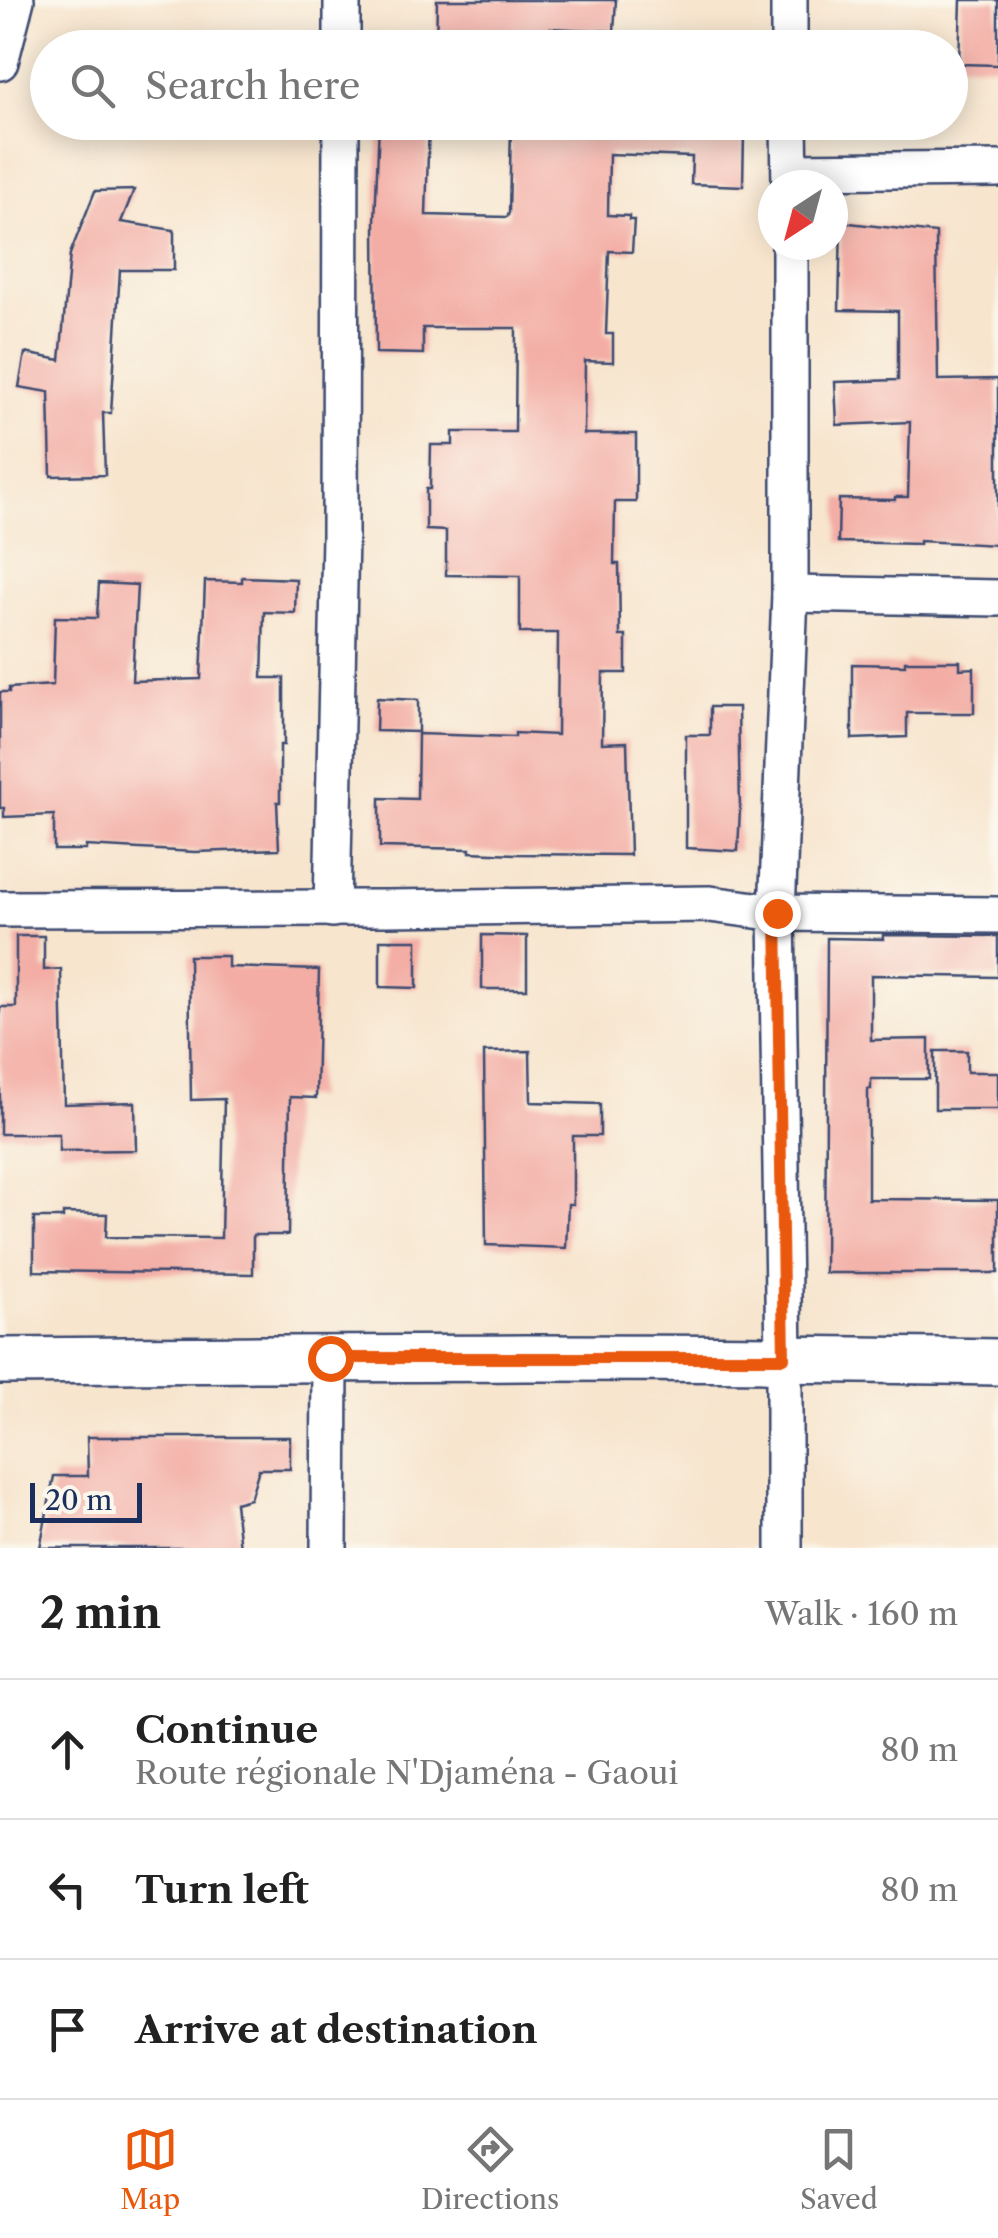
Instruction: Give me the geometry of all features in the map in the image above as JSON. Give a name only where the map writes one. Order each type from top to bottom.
[{"type":"street","points":[[0,62],[16,0]]},
{"type":"street","points":[[342,0],[342,30]]},
{"type":"street","points":[[789,0],[789,30]]},
{"type":"street","points":[[332,909],[340,536],[341,140]]},
{"type":"street","points":[[790,140],[790,170]]},
{"type":"street","points":[[848,175],[998,168]]},
{"type":"street","points":[[784,1548],[777,913],[790,594],[790,260]]},
{"type":"street","points":[[790,594],[998,598]]},
{"type":"street","points":[[0,910],[710,904],[777,913],[998,915]]},
{"type":"street","points":[[329,1548],[330,1358]]},
{"type":"street","points":[[0,1361],[784,1358],[998,1362]]},
{"type":"building","points":[[437,0],[616,0],[614,30],[436,30]]},
{"type":"building","points":[[961,0],[998,0],[998,65],[968,64],[968,30],[960,30]]},
{"type":"building","points":[[378,140],[428,140],[426,215],[507,217],[511,140],[744,140],[743,186],[691,184],[692,157],[609,154],[608,215],[634,220],[632,252],[609,251],[606,334],[613,334],[613,362],[585,361],[584,434],[636,434],[636,502],[615,502],[614,564],[619,564],[620,636],[626,636],[626,673],[603,673],[602,743],[627,742],[630,855],[380,847],[380,798],[417,799],[418,734],[557,735],[558,633],[520,633],[520,576],[446,575],[446,531],[426,530],[431,445],[453,445],[453,432],[515,432],[516,328],[423,328],[423,354],[376,353]]},
{"type":"building","points":[[134,190],[121,222],[174,230],[174,270],[120,270],[111,413],[103,413],[105,475],[51,476],[49,392],[19,387],[25,353],[60,360],[70,254],[95,191]]},
{"type":"building","points":[[848,223],[936,233],[938,380],[998,379],[998,545],[838,542],[839,499],[908,497],[910,422],[837,425],[835,382],[898,380],[898,311],[839,310],[840,260],[848,260]]},
{"type":"building","points":[[242,577],[296,579],[295,613],[264,612],[262,678],[284,678],[284,745],[280,745],[277,802],[279,849],[195,852],[86,846],[86,850],[54,850],[54,815],[4,817],[4,808],[0,808],[0,692],[53,685],[55,617],[97,618],[99,583],[137,585],[132,681],[201,679],[205,581],[242,582]]},
{"type":"building","points":[[905,661],[960,661],[960,669],[974,668],[974,713],[907,713],[907,737],[852,739],[852,664],[905,665]]},
{"type":"building","points":[[377,698],[418,700],[418,732],[376,731]]},
{"type":"building","points":[[710,707],[738,707],[738,851],[686,848],[686,735],[710,735]]},
{"type":"building","points":[[482,935],[527,936],[527,989],[482,989]]},
{"type":"building","points":[[883,935],[998,936],[998,977],[871,975],[871,1040],[929,1039],[929,1079],[871,1079],[868,1199],[998,1200],[998,1273],[825,1273],[827,938],[883,939]]},
{"type":"building","points":[[16,936],[44,936],[44,970],[61,969],[64,1104],[135,1102],[136,1150],[59,1151],[59,1134],[0,1134],[0,1007],[16,1007]]},
{"type":"building","points":[[380,940],[417,940],[417,988],[380,987]]},
{"type":"building","points":[[189,956],[228,956],[228,967],[319,970],[316,1098],[290,1097],[288,1235],[253,1235],[253,1274],[34,1271],[34,1218],[63,1218],[63,1213],[107,1214],[106,1237],[221,1238],[224,1099],[191,1100]]},
{"type":"building","points":[[530,1051],[531,1102],[600,1104],[600,1136],[573,1136],[573,1204],[568,1204],[566,1248],[486,1245],[484,1052]]},
{"type":"building","points":[[935,1051],[967,1051],[967,1072],[998,1072],[998,1109],[935,1109]]},
{"type":"building","points":[[87,1437],[290,1437],[290,1469],[259,1469],[250,1499],[235,1503],[240,1548],[40,1548],[54,1476],[88,1476]]},
{"type":"route","points":[[330,1358],[784,1358],[777,913]]}]
